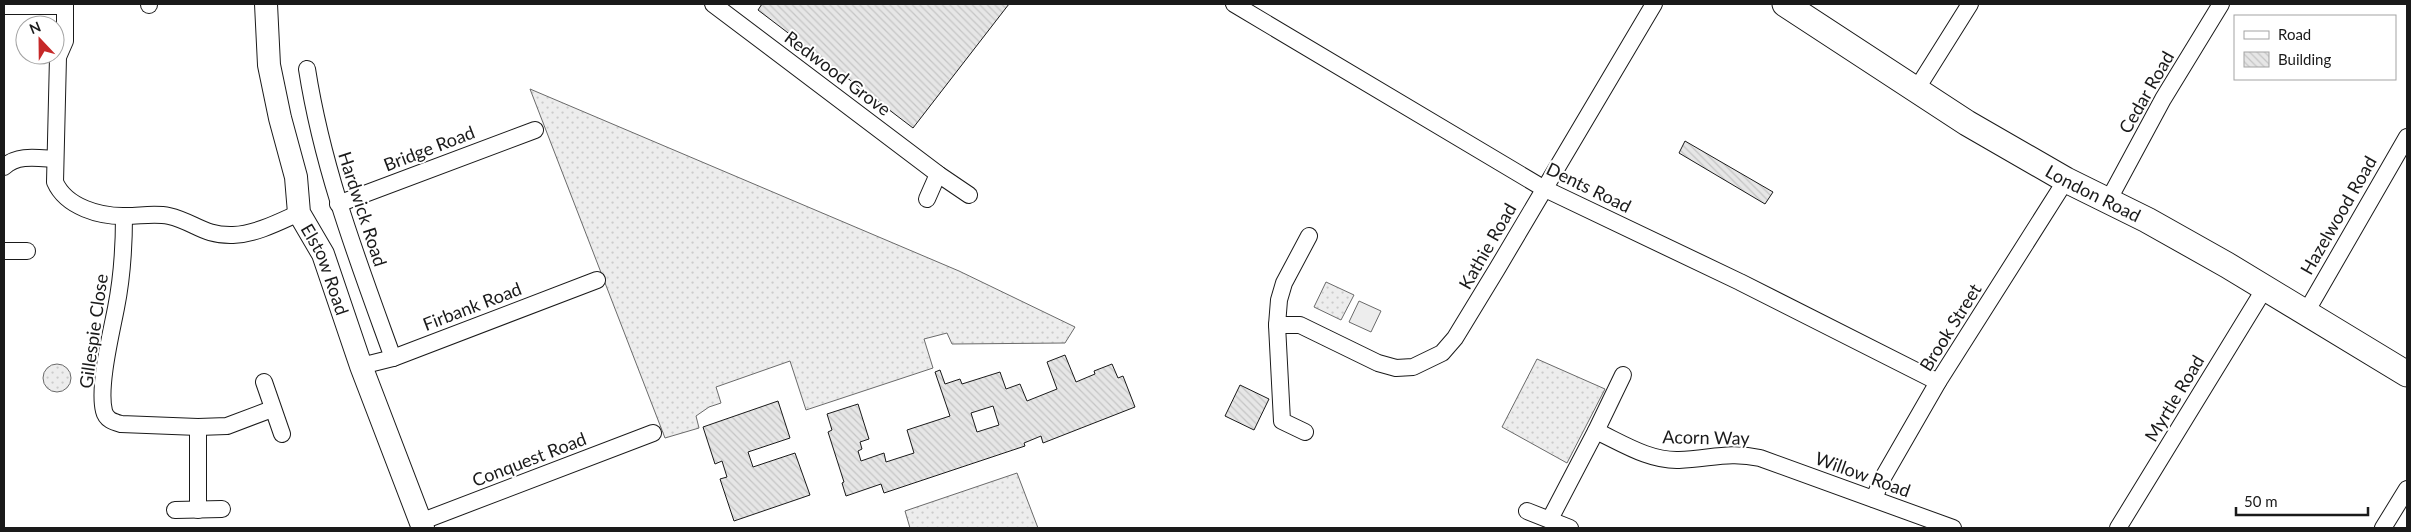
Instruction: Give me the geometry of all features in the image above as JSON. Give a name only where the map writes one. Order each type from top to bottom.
[{"type":"main road","name":"London Road","points":[[1785,4],[1967,123],[2066,180],[2147,220],[2265,288],[2305,314],[2407,374]]},
{"type":"street","name":"Elstow Road","points":[[266,4],[269,65],[280,118],[295,171],[299,214],[323,254],[361,366],[422,525]]},
{"type":"street","name":"Redwood Grove","points":[[713,4],[938,174],[969,195]]},
{"type":"street","name":"Dents Road","points":[[1234,4],[1543,188],[1740,282],[1938,382]]},
{"type":"street","name":"Kathie Road","points":[[1277,325],[1300,325],[1378,363],[1396,368],[1413,367],[1442,353],[1455,338],[1654,4]]},
{"type":"street","points":[[1916,90],[1970,4]]},
{"type":"street","name":"Cedar Road","points":[[2108,201],[2163,99],[2220,4]]},
{"type":"street","points":[[4,6],[65,5],[65,41],[58,57],[55,182],[60,193],[74,203],[100,214],[124,216],[166,215],[185,220],[199,230],[217,235],[236,235],[267,227],[299,214]]},
{"type":"street","name":"Hardwick Road","points":[[306,69],[315,122],[338,204],[393,358]]},
{"type":"street","name":"Bridge Road","points":[[338,204],[535,130]]},
{"type":"street","name":"Hazelwood Road","points":[[2305,314],[2407,137]]},
{"type":"street","points":[[4,167],[13,160],[23,158],[55,159]]},
{"type":"street","points":[[927,199],[938,174]]},
{"type":"street","name":"Brook Street","points":[[1874,499],[1881,481],[1938,382],[2066,180]]},
{"type":"street","name":"Gillespie Close","points":[[124,216],[123,264],[107,350],[103,402],[104,414],[112,422],[122,424],[198,428],[227,426],[272,409]]},
{"type":"street","points":[[1306,432],[1282,421],[1277,325],[1279,300],[1284,283],[1309,236]]},
{"type":"street","points":[[4,251],[28,251]]},
{"type":"street","name":"Firbank Road","points":[[361,366],[393,358],[597,280]]},
{"type":"street","name":"Myrtle Road","points":[[2118,528],[2265,288]]},
{"type":"street","points":[[1550,519],[1623,375]]},
{"type":"street","points":[[264,382],[282,434]]},
{"type":"street","points":[[198,428],[198,510]]},
{"type":"street","name":"Acorn Way","points":[[1596,431],[1647,455],[1678,460],[1740,454],[1760,458]]},
{"type":"street","name":"Conquest Road","points":[[422,525],[653,433]]},
{"type":"street","name":"Willow Road","points":[[1760,458],[1952,528]]},
{"type":"street","points":[[2383,528],[2407,489]]},
{"type":"street","points":[[175,510],[222,509]]},
{"type":"street","points":[[1527,511],[1570,528]]},
{"type":"shaded area","points":[[530,89],[959,271],[1075,327],[1065,343],[952,344],[947,333],[924,339],[933,368],[806,410],[790,361],[716,387],[721,403],[709,407],[696,416],[699,428],[665,438]]},
{"type":"shaded area","points":[[1326,282],[1354,295],[1341,320],[1314,307]]},
{"type":"shaded area","points":[[1359,301],[1381,311],[1371,332],[1349,322]]},
{"type":"shaded area","points":[[1537,359],[1605,389],[1567,463],[1502,427]]},
{"type":"shaded area","points":[[57,364],[67,368],[71,378],[67,388],[57,392],[47,388],[43,378],[47,368]]},
{"type":"shaded area","points":[[1017,473],[1038,528],[910,528],[905,511]]},
{"type":"building","points":[[762,4],[1009,4],[913,128],[758,10]]},
{"type":"building","points":[[1685,141],[1773,192],[1765,204],[1679,153]]},
{"type":"building","points":[[1065,355],[1076,382],[1095,374],[1094,371],[1112,364],[1118,378],[1123,376],[1135,407],[1043,443],[1041,436],[1024,443],[1025,446],[884,493],[881,484],[846,496],[842,483],[844,482],[828,432],[832,430],[827,414],[858,404],[869,439],[860,442],[862,449],[858,451],[861,461],[884,453],[886,462],[914,453],[907,430],[950,416],[935,372],[940,370],[945,384],[960,379],[962,384],[1000,372],[1006,389],[1020,384],[1027,401],[1057,389],[1047,362]],"holes":[[[993,406],[999,425],[977,432],[971,413]]]},
{"type":"building","points":[[1240,385],[1269,399],[1254,430],[1225,416]]},
{"type":"building","points":[[778,401],[790,438],[748,452],[753,467],[795,453],[810,495],[734,521],[720,479],[727,477],[722,461],[715,464],[703,427]]}]
